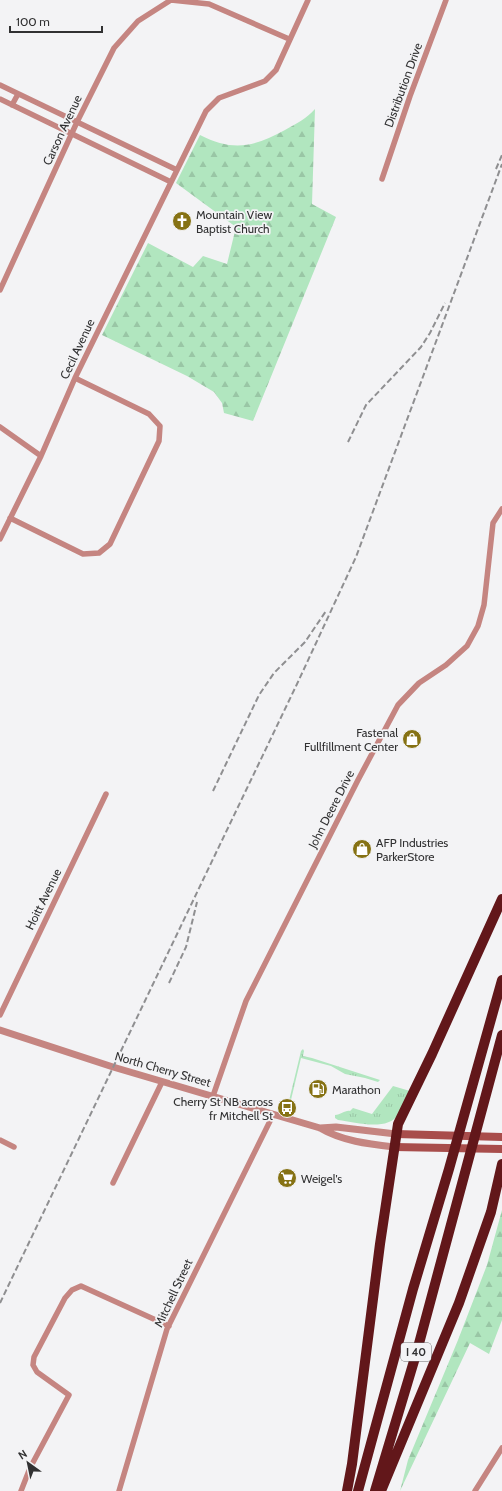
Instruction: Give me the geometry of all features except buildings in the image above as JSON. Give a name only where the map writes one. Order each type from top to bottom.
[{"type":"highway","points":[[347,1491],[352,1464],[380,1244],[398,1124],[432,1054],[502,900]]},
{"type":"highway","name":"I 40","points":[[358,1491],[413,1289],[449,1169],[502,980]]},
{"type":"highway","name":"I 40","points":[[375,1491],[417,1350],[502,1035]]},
{"type":"highway","points":[[381,1491],[459,1303],[491,1212],[502,1164]]},
{"type":"main road","name":"North Cherry Street","points":[[396,1134],[502,1137]]},
{"type":"main road","name":"North Cherry Street","points":[[394,1147],[502,1150]]},
{"type":"street","points":[[171,0],[209,4],[289,39]]},
{"type":"street","name":"Carson Avenue","points":[[0,290],[77,122],[114,48],[138,21],[171,0]]},
{"type":"street","name":"Cecil Avenue","points":[[0,539],[41,456],[75,378],[206,111],[219,98],[265,81],[276,70],[308,0]]},
{"type":"street","name":"Distribution Drive","points":[[382,179],[410,96],[446,0]]},
{"type":"street","points":[[0,85],[177,170]]},
{"type":"street","points":[[12,105],[18,94]]},
{"type":"street","points":[[0,99],[171,182]]},
{"type":"street","points":[[10,518],[83,554],[99,553],[110,544],[133,496],[158,441],[160,426],[149,414],[75,378]]},
{"type":"street","points":[[0,427],[41,456]]},
{"type":"street","name":"John Deere Drive","points":[[213,1096],[246,1001],[398,705],[419,683],[446,665],[467,646],[478,626],[484,605],[493,524],[502,509]]},
{"type":"street","name":"Hoitt Avenue","points":[[0,1015],[106,794]]},
{"type":"street","name":"North Cherry Street","points":[[0,1030],[162,1082],[320,1128],[332,1135],[346,1139],[394,1147]]},
{"type":"street","points":[[113,1183],[162,1082]]},
{"type":"street","name":"Mitchell Street","points":[[119,1491],[169,1326],[273,1114]]},
{"type":"street","name":"North Cherry Street","points":[[320,1128],[336,1127],[396,1134]]},
{"type":"street","points":[[0,1140],[14,1147]]},
{"type":"street","points":[[21,1491],[30,1468],[69,1395],[37,1372],[33,1365],[34,1357],[65,1298],[72,1290],[81,1286],[169,1326]]},
{"type":"street","points":[[475,1491],[502,1448]]},
{"type":"green space","points":[[315,109],[312,204],[336,217],[253,421],[224,413],[222,403],[214,392],[187,376],[102,335],[148,243],[193,267],[203,256],[227,264],[236,227],[176,183],[200,135],[223,144],[253,144],[285,130],[305,118]]},
{"type":"green space","points":[[303,1049],[303,1056],[380,1080],[378,1082],[345,1074],[331,1066],[301,1058],[290,1104],[291,1107],[289,1110],[287,1109],[301,1051]]},
{"type":"green space","points":[[393,1086],[410,1091],[399,1114],[394,1120],[379,1124],[362,1124],[338,1120],[335,1118],[335,1115],[350,1111],[353,1108],[372,1114]]},
{"type":"green space","points":[[502,1210],[502,1320],[489,1354],[470,1343],[400,1491],[408,1460],[458,1340],[487,1265]]},
{"type":"railway","points":[[496,169],[502,155]]},
{"type":"railway","points":[[0,1303],[297,684],[356,557],[502,164]]},
{"type":"railway","points":[[348,442],[366,405],[421,347],[445,303]]},
{"type":"railway","points":[[213,791],[259,695],[274,673],[305,642],[326,611]]},
{"type":"railway","points":[[169,983],[186,947],[197,902]]},
{"type":"place","name":"Mountain View Baptist Church","points":[[182,221]]},
{"type":"place","name":"Fastenal Fullfillment Center","points":[[412,739]]},
{"type":"place","name":"AFP Industries ParkerStore","points":[[362,849]]},
{"type":"place","name":"Marathon","points":[[318,1089]]},
{"type":"place","name":"Cherry St NB across fr Mitchell St","points":[[287,1108]]},
{"type":"place","name":"Weigel's","points":[[287,1178]]}]
